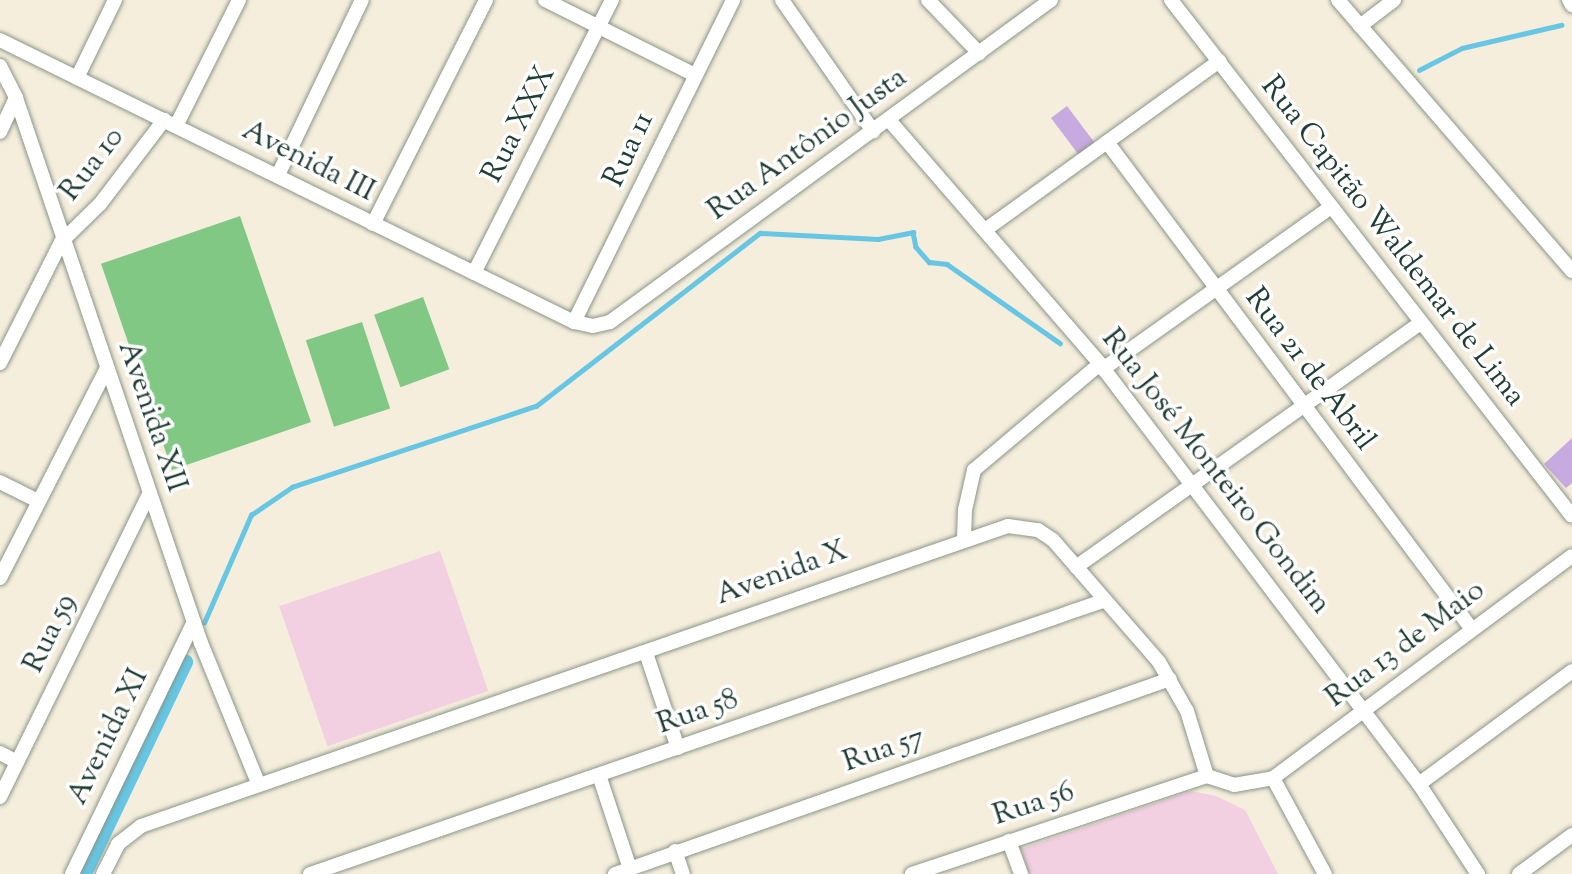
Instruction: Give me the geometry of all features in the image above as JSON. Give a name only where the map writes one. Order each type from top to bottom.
[{"type":"street","points":[[77,78],[115,0]]},
{"type":"street","name":"Rua 10","points":[[0,363],[61,242],[100,204],[170,123],[239,0]]},
{"type":"street","points":[[278,175],[362,0]]},
{"type":"street","points":[[373,224],[486,0]]},
{"type":"street","points":[[545,0],[695,75]]},
{"type":"street","name":"Rua XXX","points":[[474,274],[612,0]]},
{"type":"street","name":"Rua 11","points":[[574,322],[733,0]]},
{"type":"street","points":[[782,0],[873,131]]},
{"type":"street","points":[[928,0],[979,52]]},
{"type":"street","name":"Rua Capitão Waldemar de Lima","points":[[1171,0],[1572,516]]},
{"type":"street","points":[[1338,0],[1572,271]]},
{"type":"street","points":[[1360,26],[1394,0]]},
{"type":"street","points":[[1569,0],[1572,5]]},
{"type":"street","name":"Rua Antônio Justa","points":[[593,326],[610,322],[888,120],[1044,2]]},
{"type":"street","name":"Avenida III","points":[[0,40],[474,274],[574,322],[593,326]]},
{"type":"street","points":[[985,230],[1219,61]]},
{"type":"street","name":"Avenida XII","points":[[0,66],[16,98],[61,242],[194,622],[258,783]]},
{"type":"street","points":[[0,132],[16,98]]},
{"type":"street","name":"Rua José Monteiro Gondim","points":[[888,120],[1102,366],[1419,784],[1478,874]]},
{"type":"street","name":"Rua 21 de Abril","points":[[1107,142],[1303,408],[1471,628]]},
{"type":"street","points":[[964,538],[965,510],[974,470],[1102,366],[1218,291],[1331,207]]},
{"type":"street","points":[[1076,567],[1421,323]]},
{"type":"street","points":[[0,579],[107,368]]},
{"type":"street","points":[[0,482],[38,501]]},
{"type":"street","name":"Rua 59","points":[[0,797],[149,494]]},
{"type":"street","name":"Avenida X","points":[[258,783],[646,653],[964,538],[1008,526],[1038,530],[1076,567],[1170,679],[1187,711],[1207,776]]},
{"type":"street","name":"Rua 13 de Maio","points":[[1273,778],[1471,628],[1572,556]]},
{"type":"street","name":"Rua 58","points":[[310,874],[1103,601]]},
{"type":"street","name":"Avenida XI","points":[[72,874],[194,622]]},
{"type":"street","points":[[646,653],[678,748]]},
{"type":"street","points":[[1419,784],[1572,671]]},
{"type":"street","name":"Rua 57","points":[[615,874],[1170,679]]},
{"type":"street","points":[[0,753],[17,762]]},
{"type":"street","points":[[599,775],[630,869]]},
{"type":"street","points":[[1207,776],[1234,785],[1273,778],[1325,874]]},
{"type":"street","name":"Rua 56","points":[[912,874],[1207,776]]},
{"type":"street","name":"Avenida XI","points":[[103,874],[118,844],[133,830],[258,783]]},
{"type":"street","points":[[1519,874],[1572,835]]},
{"type":"street","points":[[1009,841],[1021,874]]},
{"type":"street","points":[[675,851],[683,874]]},
{"type":"shaded area","points":[[440,551],[488,691],[327,746],[279,606]]},
{"type":"shaded area","points":[[1191,791],[1216,796],[1245,810],[1278,874],[1029,874],[1021,849]]},
{"type":"green space","points":[[240,216],[311,422],[172,470],[101,264]]},
{"type":"green space","points":[[423,297],[449,369],[400,387],[374,315]]},
{"type":"green space","points":[[362,322],[390,409],[334,427],[306,340]]},
{"type":"building","points":[[1067,106],[1096,145],[1081,157],[1051,118]]},
{"type":"building","points":[[1572,438],[1572,483],[1566,488],[1544,464]]},
{"type":"waterway","points":[[1419,70],[1462,48],[1561,25]]},
{"type":"waterway","points":[[204,623],[251,515],[292,487],[536,406],[760,233],[878,239],[913,232],[916,247],[929,262],[947,264],[1060,343]]},
{"type":"waterway","points":[[85,874],[186,662]]}]
